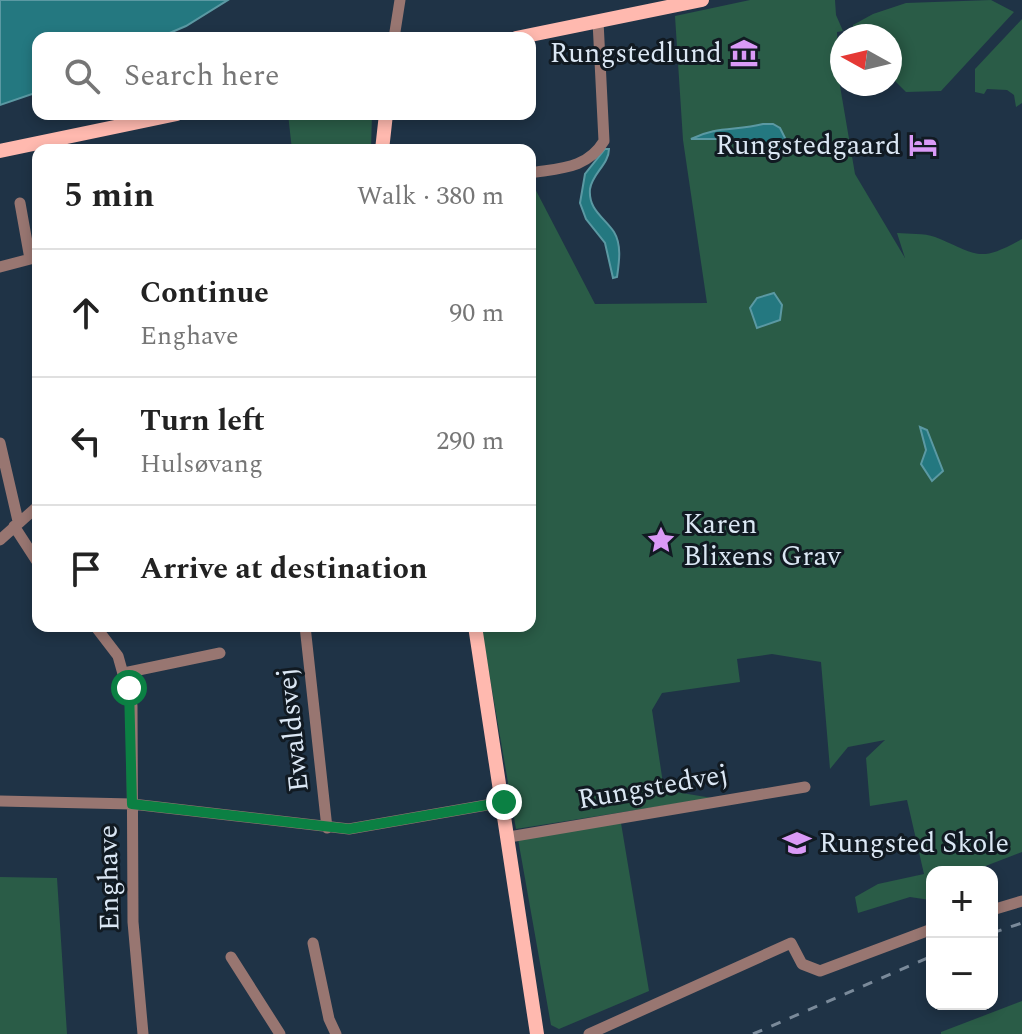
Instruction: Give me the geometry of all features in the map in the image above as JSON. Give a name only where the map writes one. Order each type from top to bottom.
[{"type":"main road","points":[[536,34],[702,0]]},
{"type":"main road","points":[[33,144],[148,120]]},
{"type":"main road","points":[[383,144],[385,120]]},
{"type":"main road","points":[[0,151],[32,144]]},
{"type":"main road","points":[[476,632],[537,1034]]},
{"type":"street","points":[[395,32],[400,0]]},
{"type":"street","points":[[536,172],[580,165],[594,156],[604,141],[598,21]]},
{"type":"street","points":[[20,203],[32,250]]},
{"type":"street","points":[[0,267],[32,259]]},
{"type":"street","points":[[0,443],[16,524],[32,552]]},
{"type":"street","points":[[0,540],[32,511]]},
{"type":"street","name":"Enghave","points":[[100,632],[118,656],[132,706],[133,922],[143,1034]]},
{"type":"street","name":"Ewaldsvej","points":[[306,632],[327,828]]},
{"type":"street","points":[[124,673],[220,653]]},
{"type":"street","name":"Rungstedvej","points":[[509,837],[805,787]]},
{"type":"street","points":[[0,801],[132,804],[349,829],[504,802]]},
{"type":"street","points":[[998,908],[1022,901]]},
{"type":"street","points":[[589,1034],[791,943],[802,964],[820,971],[926,931]]},
{"type":"street","points":[[313,943],[329,1019],[336,1034]]},
{"type":"street","points":[[231,957],[280,1034]]},
{"type":"shaded area","points":[[0,0],[228,0],[172,32],[32,32],[32,94],[0,105]]},
{"type":"shaded area","name":"Rungstedlund","points":[[750,0],[835,0],[840,24],[830,24],[830,96],[842,96],[855,174],[905,258],[897,233],[931,236],[978,254],[995,252],[1022,239],[1022,852],[986,866],[926,866],[926,899],[910,897],[858,913],[855,897],[878,884],[924,874],[907,800],[870,806],[866,758],[885,740],[848,747],[830,769],[821,662],[772,654],[737,659],[740,682],[662,693],[652,710],[664,790],[712,798],[516,829],[482,632],[536,632],[536,191],[595,304],[707,303],[683,140],[675,16]]},
{"type":"shaded area","points":[[991,0],[1014,12],[941,91],[906,92],[902,88],[902,24],[855,24],[906,3]]},
{"type":"shaded area","points":[[1022,19],[1022,103],[1016,107],[1014,95],[1007,90],[987,89],[984,94],[975,92],[975,69]]},
{"type":"shaded area","points":[[289,120],[372,120],[371,144],[291,144]]},
{"type":"shaded area","points":[[763,124],[780,128],[788,144],[783,154],[749,156],[743,139],[691,139],[709,132]]},
{"type":"shaded area","points":[[605,149],[609,149],[608,154],[591,184],[590,196],[594,208],[614,232],[618,243],[617,277],[613,278],[605,243],[586,219],[580,203],[585,174]]},
{"type":"shaded area","points":[[774,293],[782,305],[780,320],[757,328],[750,308],[757,298]]},
{"type":"shaded area","points":[[920,427],[927,430],[943,471],[932,481],[921,464],[926,450]]},
{"type":"shaded area","points":[[621,823],[649,991],[559,1029],[551,1025],[518,839]]},
{"type":"shaded area","points":[[0,877],[57,878],[67,1034],[0,1034]]},
{"type":"shaded area","points":[[1022,1001],[1022,1034],[941,1034],[941,1032]]},
{"type":"railway","points":[[998,931],[1022,923]]},
{"type":"railway","points":[[753,1034],[926,959]]},
{"type":"place","name":"Rungstedlund","points":[[744,53]]},
{"type":"place","name":"Rungstedgaard","points":[[923,145]]},
{"type":"place","name":"Karen Blixens Grav","points":[[661,540]]},
{"type":"place","name":"Rungsted Skole","points":[[797,843]]},
{"type":"route","points":[[129,688],[132,706],[132,804],[349,829],[504,802]]}]
